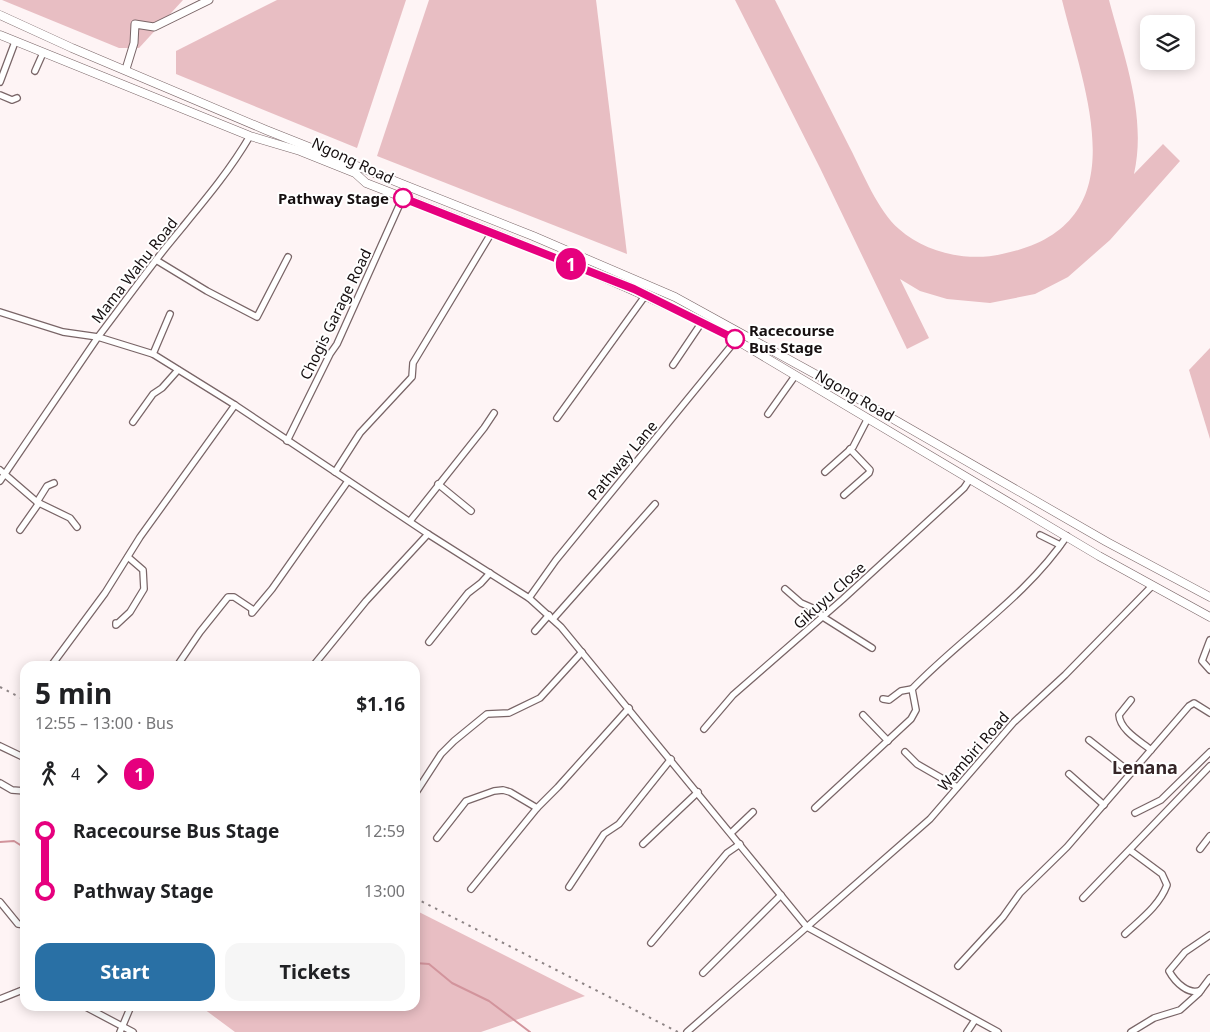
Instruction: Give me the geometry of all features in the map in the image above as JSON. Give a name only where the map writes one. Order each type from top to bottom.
[{"type":"main road","name":"Ngong Road","points":[[0,15],[72,48],[126,69],[266,130],[533,236],[675,296],[1160,572],[1210,597]]},
{"type":"main road","name":"Ngong Road","points":[[0,35],[250,136],[300,151],[355,173],[366,183],[492,232],[702,322],[736,340],[1152,586],[1210,617]]},
{"type":"main road","points":[[1152,586],[1160,572]]},
{"type":"street","points":[[126,69],[134,43],[135,24],[154,27],[209,0]]},
{"type":"street","points":[[0,82],[1,75],[15,42]]},
{"type":"street","points":[[35,71],[43,53]]},
{"type":"street","points":[[0,95],[12,100],[17,98]]},
{"type":"street","name":"Mama Wahu Road","points":[[0,312],[63,332],[98,337],[156,260],[212,194],[231,168],[250,136]]},
{"type":"street","name":"Chogis Garage Road","points":[[287,441],[326,362],[338,344],[403,198]]},
{"type":"street","points":[[335,472],[360,433],[412,377],[413,363],[492,232]]},
{"type":"street","points":[[156,260],[207,291],[257,317],[288,257]]},
{"type":"street","points":[[557,418],[645,296]]},
{"type":"street","points":[[153,354],[170,314]]},
{"type":"street","points":[[673,365],[702,322]]},
{"type":"street","points":[[0,481],[3,471],[98,337],[153,354],[235,405],[428,534],[529,598],[551,617],[582,652],[807,926],[998,1032]]},
{"type":"street","name":"Pathway Lane","points":[[529,598],[556,560],[736,340]]},
{"type":"street","points":[[133,422],[153,394],[162,388],[178,370]]},
{"type":"street","points":[[768,414],[795,376]]},
{"type":"street","points":[[55,661],[235,405]]},
{"type":"street","points":[[410,521],[494,413]]},
{"type":"street","points":[[825,472],[850,449],[868,418]]},
{"type":"street","points":[[844,495],[870,470],[850,449]]},
{"type":"street","points":[[3,471],[38,503],[70,518],[77,527]]},
{"type":"street","name":"Gikuyu Close","points":[[704,729],[733,695],[823,617],[944,507],[970,480]]},
{"type":"street","points":[[180,661],[228,596],[234,597],[252,609],[252,613],[348,481]]},
{"type":"street","points":[[20,530],[47,486],[54,483]]},
{"type":"street","points":[[438,484],[471,511]]},
{"type":"street","points":[[535,631],[551,617],[655,504]]},
{"type":"street","points":[[317,661],[366,601],[428,534]]},
{"type":"street","points":[[1040,535],[1060,546]]},
{"type":"street","points":[[883,699],[890,700],[901,691],[912,689],[1020,590],[1067,536]]},
{"type":"street","points":[[116,623],[116,625],[130,612],[144,589],[143,570],[128,557]]},
{"type":"street","points":[[429,642],[468,593],[481,584],[490,573]]},
{"type":"street","name":"Wambiri Road","points":[[688,1032],[930,819],[1014,722],[1065,675],[1152,586]]},
{"type":"street","points":[[785,589],[801,603],[817,610],[823,617],[872,648]]},
{"type":"street","points":[[1210,640],[1202,660],[1210,670]]},
{"type":"street","points":[[420,786],[441,754],[454,741],[487,714],[508,713],[540,698],[582,652]]},
{"type":"street","points":[[815,808],[914,715],[916,710],[912,689]]},
{"type":"street","points":[[1131,700],[1119,715],[1119,720],[1123,726],[1151,750]]},
{"type":"street","points":[[958,966],[1003,917],[1020,893],[1046,871],[1189,706],[1194,703],[1210,713]]},
{"type":"street","points":[[471,889],[537,808],[629,708]]},
{"type":"street","points":[[863,714],[888,741]]},
{"type":"street","points":[[1089,740],[1131,773]]},
{"type":"street","points":[[0,746],[20,756]]},
{"type":"street","points":[[905,752],[917,764],[957,787]]},
{"type":"street","points":[[1135,813],[1161,800],[1210,752]]},
{"type":"street","points":[[569,887],[604,834],[618,824],[671,759]]},
{"type":"street","points":[[1083,898],[1131,851],[1210,766]]},
{"type":"street","points":[[1069,774],[1104,805]]},
{"type":"street","points":[[0,783],[12,790],[20,791]]},
{"type":"street","points":[[438,838],[466,801],[494,791],[503,790],[510,792],[537,808]]},
{"type":"street","points":[[643,844],[698,792]]},
{"type":"street","points":[[732,833],[753,812]]},
{"type":"street","points":[[1200,849],[1210,836]]},
{"type":"street","points":[[651,943],[727,853],[740,844]]},
{"type":"street","points":[[1125,934],[1160,901],[1167,885],[1162,874],[1131,851]]},
{"type":"street","points":[[703,972],[781,895]]},
{"type":"street","points":[[0,902],[20,924]]},
{"type":"street","points":[[1201,990],[1195,993],[1189,992],[1169,971],[1185,952],[1210,935]]},
{"type":"street","points":[[1132,1032],[1154,1018],[1180,1010],[1201,990],[1210,978]]},
{"type":"street","points":[[0,998],[20,991]]},
{"type":"street","points":[[92,1011],[121,1030],[133,1032]]},
{"type":"street","points":[[121,1030],[129,1011]]},
{"type":"street","points":[[967,1032],[975,1020]]},
{"type":"shaded area","points":[[2,0],[183,0],[139,48],[119,48]]},
{"type":"shaded area","points":[[277,0],[406,0],[357,148],[176,74],[176,51]]},
{"type":"shaded area","points":[[429,0],[596,0],[627,254],[377,156]]},
{"type":"shaded area","points":[[735,0],[775,0],[884,212],[899,229],[934,250],[948,254],[975,257],[1002,254],[1045,239],[1073,216],[1088,186],[1093,152],[1090,114],[1082,75],[1062,0],[1109,0],[1127,65],[1136,108],[1138,130],[1134,174],[1163,144],[1180,161],[1110,240],[1068,277],[1035,294],[990,303],[947,299],[920,291],[900,279],[929,338],[907,349],[820,168]]},
{"type":"shaded area","points":[[1210,348],[1210,439],[1189,370]]},
{"type":"shaded area","points":[[420,913],[585,996],[481,1032],[235,1032],[207,1011],[420,1011]]},
{"type":"waterway","points":[[0,842],[14,841],[20,845]]},
{"type":"waterway","points":[[420,963],[429,964],[452,983],[489,1001],[530,1032]]},
{"type":"railway","points":[[0,687],[20,697]]},
{"type":"railway","points":[[420,901],[678,1032]]},
{"type":"bus line","name":"1","points":[[403,198],[634,289],[735,339]]},
{"type":"place","name":"Pathway Stage","points":[[403,198]]},
{"type":"place","name":"Racecourse Bus Stage","points":[[735,339]]},
{"type":"district","name":"Lenana","points":[[1145,767]]}]
